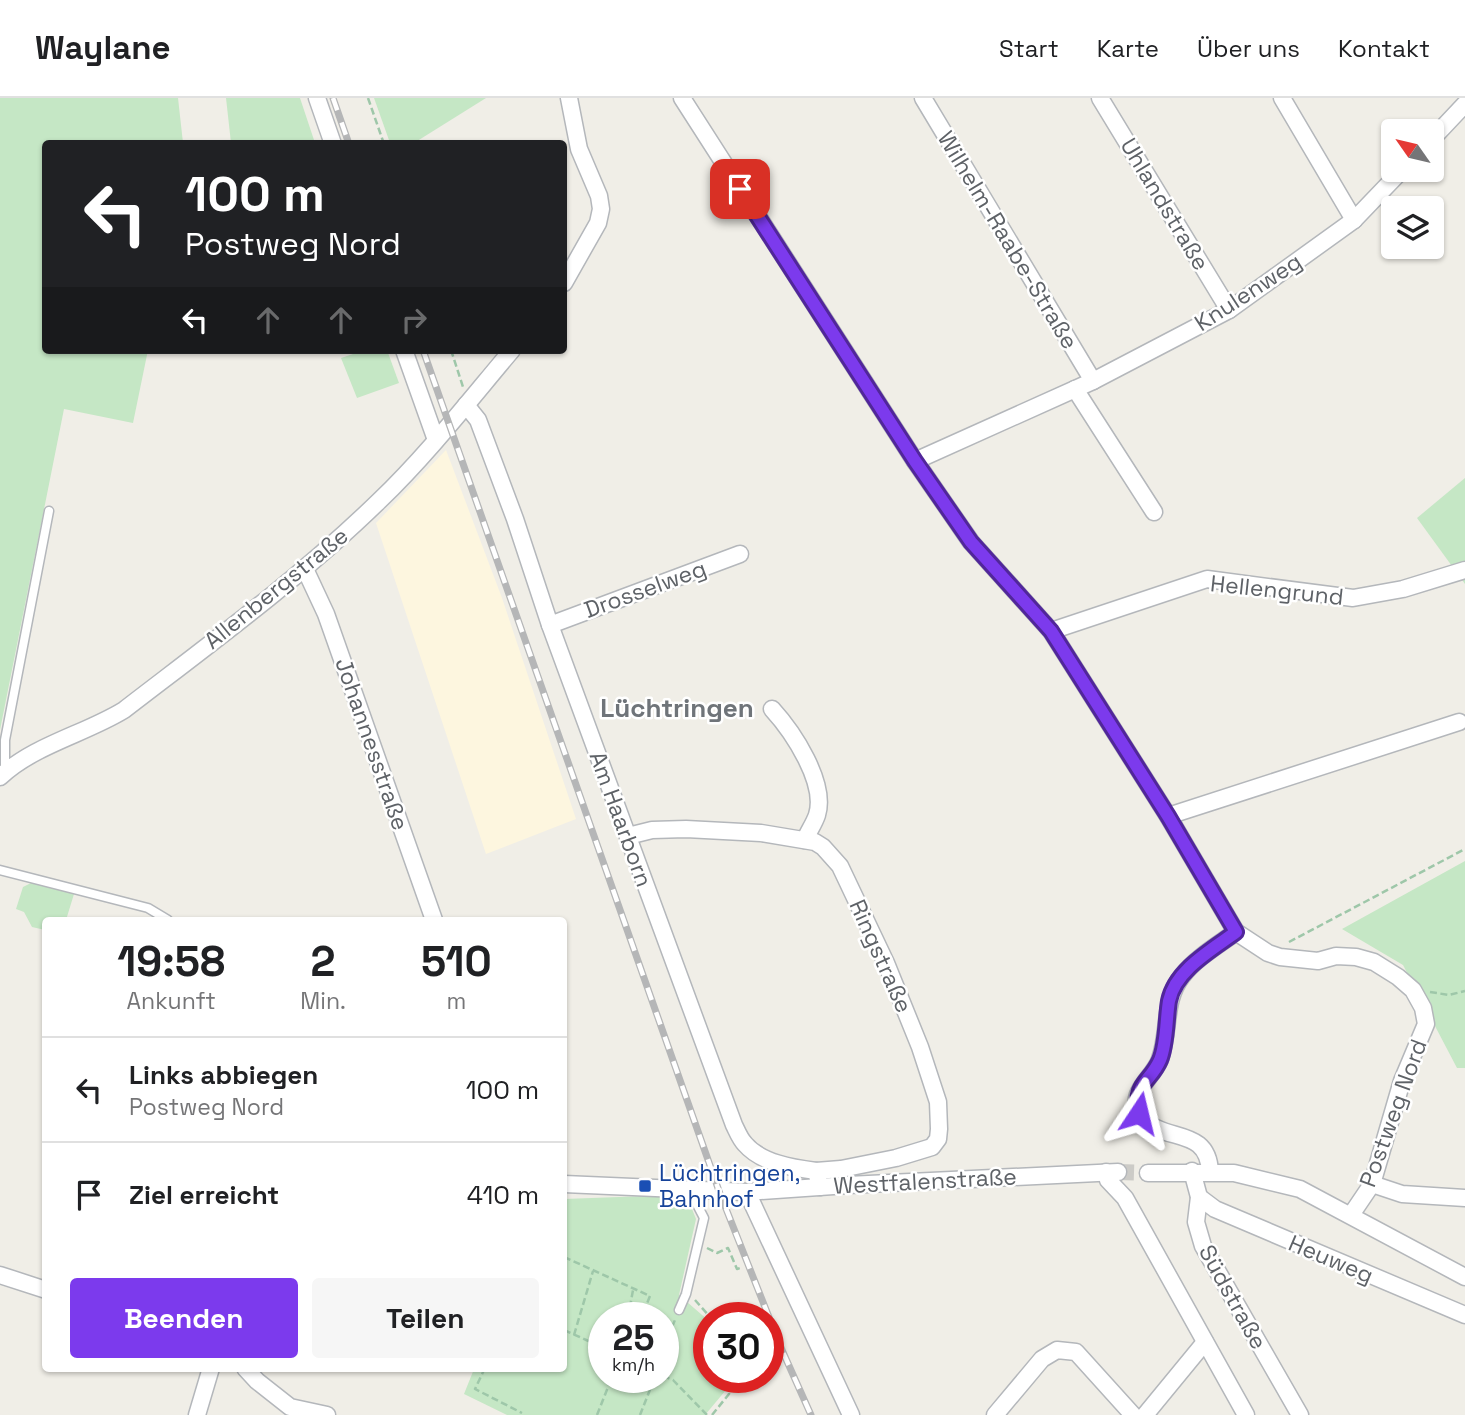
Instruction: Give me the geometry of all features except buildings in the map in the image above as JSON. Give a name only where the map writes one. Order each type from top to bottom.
[{"type":"street","points":[[317,98],[332,140]]},
{"type":"street","points":[[567,278],[598,223],[601,209],[599,196],[579,149],[569,98]]},
{"type":"street","points":[[682,98],[915,461],[971,542],[1051,631],[1168,816],[1236,932],[1268,953],[1302,961],[1318,961],[1336,956],[1356,957],[1374,962],[1398,976],[1413,990]]},
{"type":"street","name":"Wilhelm-Raabe-Straße","points":[[923,98],[1093,381]]},
{"type":"street","name":"Uhlandstraße","points":[[1101,98],[1229,310]]},
{"type":"street","points":[[1282,98],[1354,220]]},
{"type":"street","points":[[1444,123],[1459,104]]},
{"type":"street","name":"Knulenweg","points":[[915,461],[1093,381],[1229,310],[1354,220],[1390,182]]},
{"type":"street","points":[[405,354],[436,440]]},
{"type":"street","name":"Allenbergstraße","points":[[2,775],[30,755],[124,710],[306,569],[379,501],[436,440],[509,354]]},
{"type":"street","points":[[1075,389],[1154,512]]},
{"type":"street","name":"Am Haarborn","points":[[468,402],[478,419],[515,519],[550,625],[734,1125],[744,1144],[769,1160],[818,1179]]},
{"type":"street","name":"Drosselweg","points":[[550,625],[740,554]]},
{"type":"street","name":"Johannesstraße","points":[[306,569],[327,614],[433,917]]},
{"type":"street","name":"Hellengrund","points":[[1051,631],[1207,579],[1353,598],[1403,589],[1465,570]]},
{"type":"street","points":[[772,709],[789,728],[818,792],[817,813],[804,841]]},
{"type":"street","points":[[1168,816],[1459,722]]},
{"type":"street","name":"Ringstraße","points":[[628,836],[652,830],[686,829],[761,833],[815,842],[840,866],[886,962],[920,1047],[938,1102],[939,1129],[938,1139],[932,1147],[852,1167],[818,1179]]},
{"type":"street","points":[[1148,1173],[1210,1172],[1209,1157],[1204,1149],[1195,1142],[1147,1123],[1139,1113],[1137,1098],[1142,1084],[1160,1060],[1170,997],[1182,976],[1200,958],[1236,932]]},
{"type":"street","name":"Postweg Nord","points":[[1351,1215],[1372,1184],[1402,1081],[1426,1024],[1423,1008],[1413,990]]},
{"type":"street","name":"Südstraße","points":[[1192,1171],[1199,1197],[1196,1222],[1203,1247],[1300,1415]]},
{"type":"street","name":"Westfalenstraße","points":[[567,1184],[747,1192],[818,1179],[1112,1172],[1108,1180],[1125,1199],[1205,1342]]},
{"type":"street","name":"Heuweg","points":[[1210,1172],[1252,1176],[1293,1187],[1351,1215],[1465,1278]]},
{"type":"street","points":[[1372,1184],[1402,1194],[1465,1198]]},
{"type":"street","points":[[747,1192],[851,1415]]},
{"type":"street","name":"Heuweg","points":[[1199,1197],[1215,1209],[1465,1315]]},
{"type":"street","points":[[0,1275],[42,1289]]},
{"type":"street","points":[[1145,1415],[1205,1342],[1246,1415]]},
{"type":"street","points":[[995,1415],[1042,1359],[1057,1350],[1076,1353],[1133,1415]]},
{"type":"street","points":[[197,1415],[210,1372]]},
{"type":"street","points":[[249,1372],[290,1406],[327,1415]]},
{"type":"lane","points":[[2,775],[5,740],[49,511]]},
{"type":"lane","points":[[0,870],[148,908],[163,917]]},
{"type":"lane","points":[[679,1308],[687,1294],[704,1218],[688,1188]]},
{"type":"path","points":[[368,98],[383,140]]},
{"type":"path","points":[[452,354],[468,402]]},
{"type":"path","points":[[1268,953],[1465,849]]},
{"type":"path","points":[[1413,990],[1450,995],[1465,991]]},
{"type":"path","points":[[698,1242],[717,1253],[728,1248],[737,1269],[740,1268]]},
{"type":"path","points":[[567,1258],[650,1296],[647,1302]]},
{"type":"path","points":[[574,1335],[593,1271]]},
{"type":"path","points":[[631,1302],[634,1289]]},
{"type":"path","points":[[687,1294],[697,1302]]},
{"type":"path","points":[[567,1332],[588,1340]]},
{"type":"path","points":[[483,1372],[475,1389],[522,1413]]},
{"type":"path","points":[[679,1386],[710,1415],[729,1393]]},
{"type":"path","points":[[597,1415],[606,1393]]},
{"type":"path","points":[[640,1415],[649,1393]]},
{"type":"shaded area","points":[[446,450],[502,598],[576,819],[486,854],[376,523]]},
{"type":"green space","points":[[0,98],[178,98],[183,140],[42,140],[42,354],[147,354],[133,423],[64,409],[0,730]]},
{"type":"green space","points":[[226,98],[300,98],[314,140],[231,140]]},
{"type":"green space","points":[[374,98],[486,98],[419,140],[389,140]]},
{"type":"green space","points":[[353,354],[388,354],[399,383],[357,398],[341,358]]},
{"type":"green space","points":[[1465,478],[1465,584],[1417,518]]},
{"type":"green space","points":[[1465,861],[1465,1068],[1457,1068],[1403,965],[1342,929]]},
{"type":"green space","points":[[33,882],[74,894],[67,917],[42,917],[42,929],[32,927],[24,912],[16,909],[23,887]]},
{"type":"green space","points":[[674,1195],[690,1204],[696,1219],[679,1295],[693,1307],[693,1393],[723,1393],[705,1415],[507,1415],[464,1394],[473,1372],[567,1372],[567,1199]]},
{"type":"tunnel","points":[[1118,1172],[1148,1173]]},
{"type":"railway","points":[[333,98],[348,140]]},
{"type":"railway","points":[[424,354],[719,1191],[782,1350],[811,1415]]},
{"type":"place","name":"Lüchtringen, Bahnhof","points":[[645,1186]]},
{"type":"district","name":"Lüchtringen","points":[[677,708]]},
{"type":"route","points":[[740,189],[915,461],[971,542],[1051,631],[1168,816],[1236,932],[1200,958],[1182,976],[1170,997],[1160,1060],[1142,1084],[1137,1098],[1139,1113]]}]
